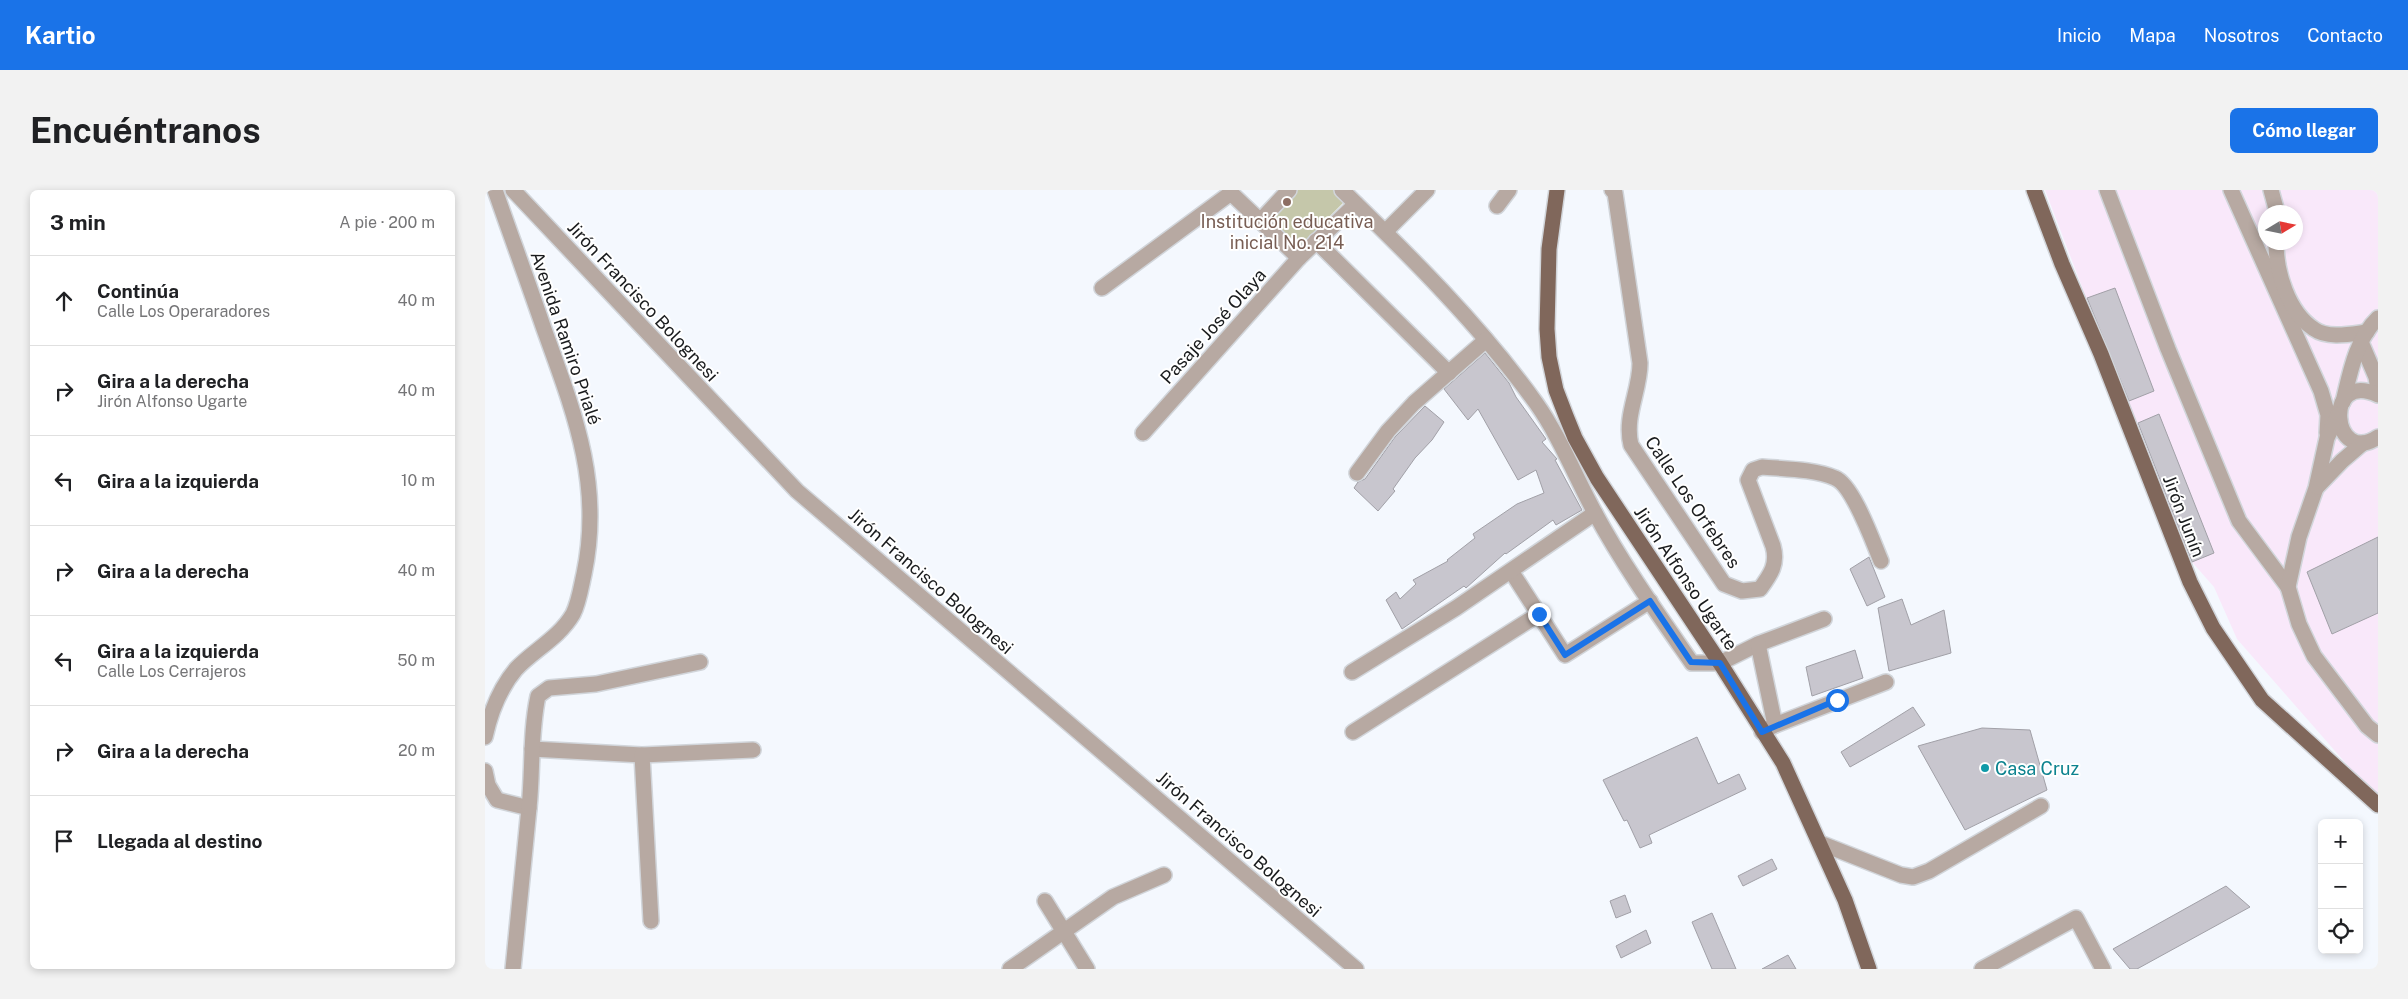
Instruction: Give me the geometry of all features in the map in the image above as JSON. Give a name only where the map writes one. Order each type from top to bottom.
[{"type":"main road","name":"Jirón Alfonso Ugarte","points":[[1557,190],[1549,257],[1547,329],[1549,357],[1556,390],[1565,416],[1597,478],[1720,663],[1769,728],[1845,900],[1869,969]]},
{"type":"main road","name":"Jirón Junín","points":[[2034,190],[2061,264],[2101,354],[2190,582],[2213,628],[2262,700],[2378,805]]},
{"type":"street","name":"Avenida Ramiro Prialé","points":[[485,737],[489,719],[503,690],[516,670],[557,633],[573,614],[587,558],[591,523],[591,496],[581,440],[570,400],[495,190]]},
{"type":"street","name":"Jirón Francisco Bolognesi","points":[[513,190],[797,491],[1356,969]]},
{"type":"street","points":[[1261,220],[1289,190]]},
{"type":"street","points":[[1342,190],[1386,231],[1486,340],[1536,403],[1552,428],[1595,513],[1691,662],[1720,663],[1758,644],[1824,619]]},
{"type":"street","points":[[1386,231],[1427,190]]},
{"type":"street","points":[[1497,206],[1509,190]]},
{"type":"street","name":"Calle Los Orfebres","points":[[1612,190],[1615,192],[1640,363],[1640,378],[1627,431],[1631,445],[1724,584],[1743,591],[1760,589],[1773,572],[1776,557],[1748,480],[1753,470],[1762,467],[1837,478],[1848,490],[1881,561]]},
{"type":"street","points":[[2107,190],[2168,349],[2239,521],[2288,587],[2299,624],[2314,656],[2367,726],[2378,735]]},
{"type":"street","points":[[2231,190],[2321,391],[2328,415],[2327,438],[2316,488],[2299,537],[2288,587]]},
{"type":"street","points":[[2271,190],[2275,205]]},
{"type":"street","points":[[1102,288],[1231,193],[1299,258]]},
{"type":"street","name":"Pasaje José Olaya","points":[[1143,434],[1299,258],[1356,204]]},
{"type":"street","points":[[1316,241],[1449,373]]},
{"type":"street","points":[[2277,250],[2282,282],[2297,312],[2315,330],[2337,336],[2364,337]]},
{"type":"street","points":[[2327,438],[2340,408],[2351,368],[2364,337],[2378,318]]},
{"type":"street","points":[[2364,337],[2378,390]]},
{"type":"street","points":[[1357,473],[1388,431],[1414,403],[1486,340]]},
{"type":"street","points":[[2363,443],[2353,440],[2345,434],[2340,426],[2340,408],[2350,395],[2360,391],[2370,391],[2378,395]]},
{"type":"street","points":[[2316,488],[2342,461],[2363,443],[2378,438]]},
{"type":"street","points":[[1583,488],[1597,478]]},
{"type":"street","points":[[1352,672],[1511,571],[1595,513]]},
{"type":"street","points":[[1511,571],[1565,655],[1650,601]]},
{"type":"street","points":[[1353,732],[1539,614]]},
{"type":"street","points":[[1758,644],[1769,728],[1886,682]]},
{"type":"street","points":[[513,969],[533,773],[532,749],[539,696],[549,688],[596,684],[700,662]]},
{"type":"street","points":[[532,749],[642,755],[753,750]]},
{"type":"street","points":[[642,755],[651,920]]},
{"type":"street","points":[[485,771],[491,802],[529,808]]},
{"type":"street","points":[[1820,843],[1901,875],[1913,877],[1929,871],[2041,806]]},
{"type":"street","points":[[1009,969],[1063,934],[1113,897],[1164,875]]},
{"type":"street","points":[[1045,901],[1063,934],[1087,969]]},
{"type":"street","points":[[1982,969],[2076,918],[2103,969]]},
{"type":"shaded area","points":[[2045,190],[2378,190],[2378,800],[2237,639],[2214,587],[2192,562],[2126,402]]},
{"type":"green space","points":[[1296,190],[1335,190],[1345,201],[1297,249],[1267,218]]},
{"type":"building","points":[[2115,288],[2154,391],[2129,401],[2087,298]]},
{"type":"building","points":[[1485,353],[1509,383],[1516,397],[1546,439],[1542,442],[1557,459],[1555,460],[1582,510],[1556,525],[1553,520],[1505,553],[1466,588],[1464,586],[1402,629],[1386,600],[1396,592],[1400,599],[1416,584],[1413,580],[1448,561],[1475,538],[1473,534],[1517,504],[1544,493],[1536,470],[1518,480],[1478,409],[1468,420],[1444,389]]},
{"type":"building","points":[[1425,406],[1444,422],[1432,440],[1415,458],[1393,489],[1395,491],[1378,511],[1354,488],[1358,482],[1365,479],[1395,437]]},
{"type":"building","points":[[2159,414],[2214,553],[2192,562],[2138,423]]},
{"type":"building","points":[[2378,537],[2378,613],[2332,634],[2307,572]]},
{"type":"building","points":[[1869,557],[1885,597],[1867,606],[1850,569]]},
{"type":"building","points":[[1902,599],[1911,625],[1944,610],[1951,653],[1889,671],[1878,608]]},
{"type":"building","points":[[1855,650],[1863,678],[1812,696],[1806,667]]},
{"type":"building","points":[[1913,707],[1925,725],[1850,767],[1841,752]]},
{"type":"building","name":"Casa Cruz","points":[[1982,728],[2030,730],[2047,790],[1965,830],[1918,746]]},
{"type":"building","points":[[1697,737],[1718,784],[1739,774],[1746,789],[1649,835],[1652,843],[1640,848],[1627,820],[1624,821],[1603,780]]},
{"type":"building","points":[[1772,859],[1777,869],[1743,886],[1738,876]]},
{"type":"building","points":[[2226,886],[2250,907],[2137,969],[2130,969],[2113,949]]},
{"type":"building","points":[[1625,895],[1631,912],[1616,918],[1610,901]]},
{"type":"building","points":[[1712,913],[1736,969],[1712,969],[1692,922]]},
{"type":"building","points":[[1646,930],[1651,943],[1621,958],[1616,946]]},
{"type":"building","points":[[1788,955],[1796,969],[1762,969]]},
{"type":"place","name":"Institución educativa inicial No. 214","points":[[1287,202]]},
{"type":"place","name":"Casa Cruz","points":[[1985,768]]},
{"type":"route","points":[[1539,614],[1565,655],[1650,601],[1691,662],[1720,663],[1762,732],[1837,700]]}]
